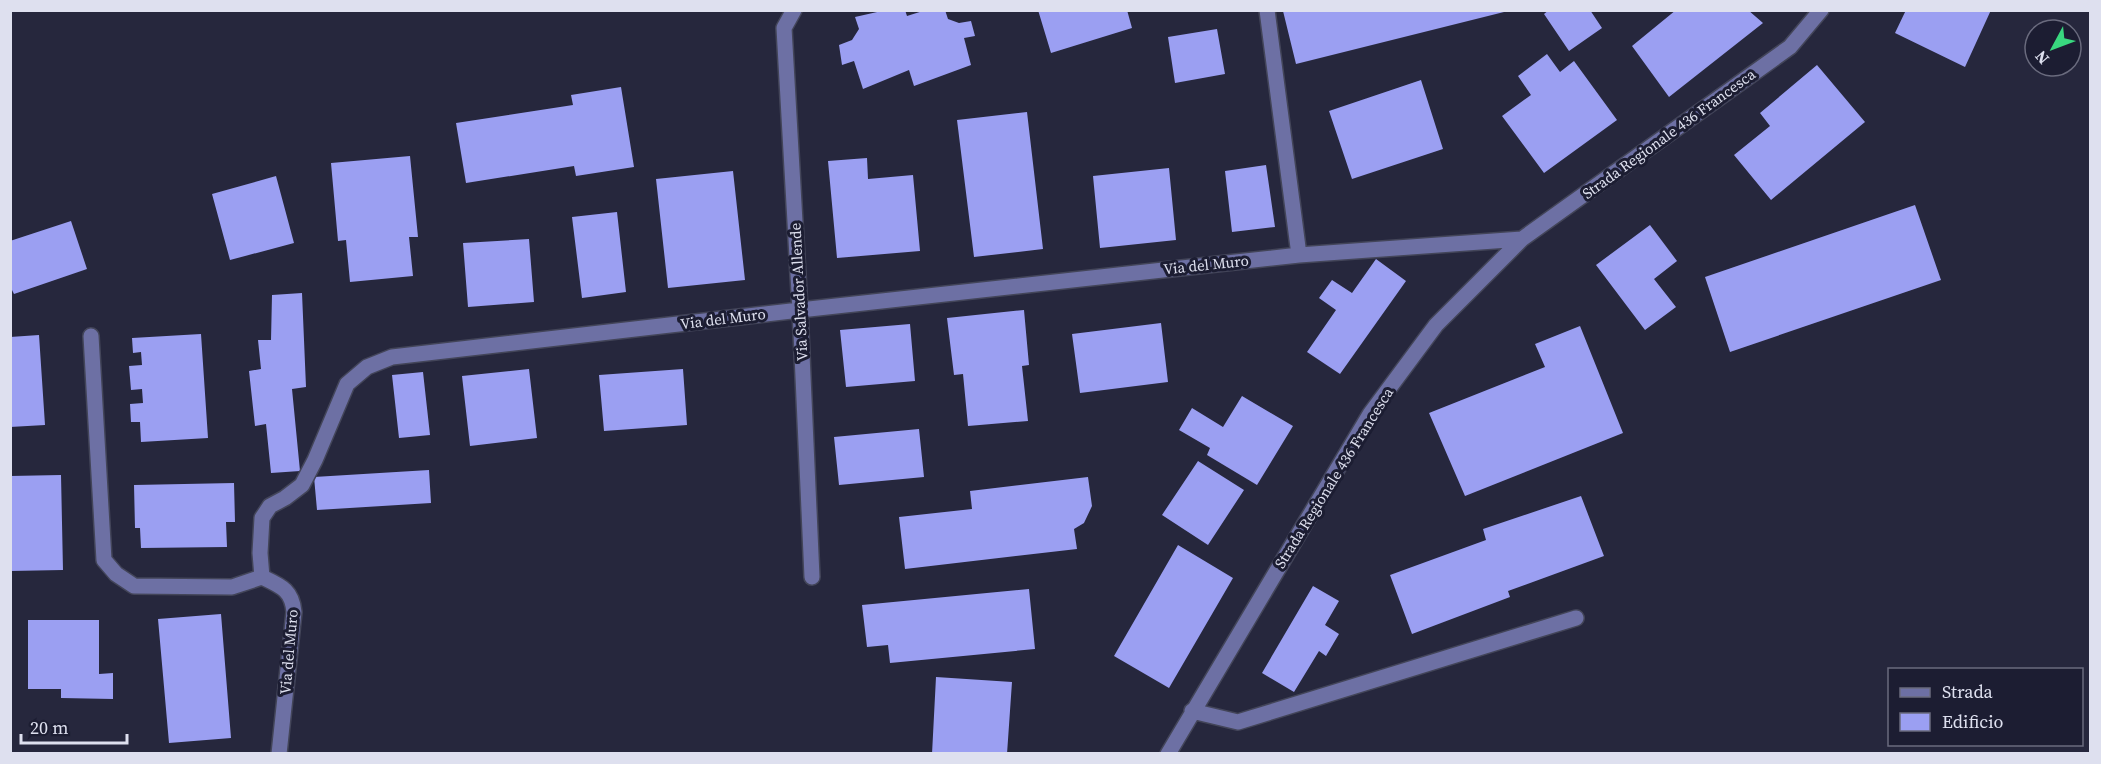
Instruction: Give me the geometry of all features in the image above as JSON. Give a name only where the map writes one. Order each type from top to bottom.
[{"type":"street","name":"Via Salvador Allende","points":[[794,10],[784,28],[812,577]]},
{"type":"street","points":[[1267,10],[1299,255]]},
{"type":"street","name":"Strada Regionale 436 Francesca","points":[[1168,753],[1370,414],[1436,325],[1522,239],[1790,47],[1821,10]]},
{"type":"street","name":"Via del Muro","points":[[279,753],[294,606],[293,600],[283,586],[262,577],[260,554],[262,518],[270,506],[302,485],[347,384],[367,366],[392,357],[1299,255],[1522,239]]},
{"type":"street","points":[[91,336],[104,560],[116,574],[134,586],[232,587],[262,577]]},
{"type":"street","points":[[1192,711],[1238,722],[1576,618]]},
{"type":"building","points":[[886,10],[905,10],[907,16],[926,10],[945,10],[948,19],[959,23],[971,21],[975,36],[964,38],[971,65],[914,86],[909,70],[863,89],[854,61],[842,65],[839,45],[852,40],[859,29],[855,17]]},
{"type":"building","points":[[1038,10],[1127,10],[1132,28],[1051,53]]},
{"type":"building","points":[[1284,10],[1512,10],[1296,64],[1283,11]]},
{"type":"building","points":[[1549,10],[1590,10],[1602,28],[1569,51],[1544,14]]},
{"type":"building","points":[[1676,10],[1748,10],[1763,23],[1669,97],[1632,46]]},
{"type":"building","points":[[1906,10],[1991,10],[1965,67],[1895,33]]},
{"type":"building","points":[[1217,29],[1225,74],[1175,83],[1168,37]]},
{"type":"building","points":[[1547,54],[1560,72],[1574,61],[1617,120],[1544,173],[1502,116],[1531,95],[1518,76]]},
{"type":"building","points":[[1817,65],[1865,122],[1771,200],[1734,155],[1770,126],[1760,113]]},
{"type":"building","points":[[1421,80],[1443,149],[1352,179],[1329,111]]},
{"type":"building","points":[[621,87],[634,167],[576,176],[574,166],[466,183],[456,123],[573,105],[571,95]]},
{"type":"building","points":[[1027,112],[1043,249],[974,257],[957,120]]},
{"type":"building","points":[[410,156],[418,237],[409,237],[413,276],[350,282],[346,240],[338,241],[331,163]]},
{"type":"building","points":[[867,158],[868,179],[913,175],[920,251],[837,258],[828,161]]},
{"type":"building","points":[[1266,165],[1275,227],[1232,232],[1225,171]]},
{"type":"building","points":[[1169,168],[1176,240],[1100,248],[1093,176]]},
{"type":"building","points":[[733,171],[745,280],[668,288],[656,179]]},
{"type":"building","points":[[276,176],[294,243],[230,260],[212,194]]},
{"type":"building","points":[[1915,205],[1941,280],[1730,352],[1705,277]]},
{"type":"building","points":[[617,212],[626,292],[582,298],[572,217]]},
{"type":"building","points":[[71,221],[87,269],[14,294],[10,286],[10,241]]},
{"type":"building","points":[[1650,225],[1677,261],[1654,279],[1676,307],[1645,330],[1596,265]]},
{"type":"building","points":[[529,239],[534,302],[468,307],[463,243]]},
{"type":"building","points":[[1376,259],[1406,281],[1340,374],[1307,352],[1336,310],[1319,298],[1332,280],[1352,293]]},
{"type":"building","points":[[302,293],[306,387],[292,389],[300,471],[271,473],[266,424],[255,426],[249,371],[261,369],[258,340],[271,340],[272,295]]},
{"type":"building","points":[[1024,310],[1029,365],[1022,366],[1028,421],[968,426],[963,374],[954,375],[947,318]]},
{"type":"building","points":[[1161,323],[1168,382],[1080,393],[1072,334]]},
{"type":"building","points":[[910,324],[915,381],[846,387],[840,330]]},
{"type":"building","points":[[1580,326],[1623,433],[1465,496],[1429,413],[1545,367],[1535,344]]},
{"type":"building","points":[[201,334],[208,438],[141,442],[140,422],[131,422],[130,404],[143,403],[142,389],[131,390],[129,366],[142,365],[141,352],[133,353],[132,338]]},
{"type":"building","points":[[39,335],[45,425],[10,427],[10,337]]},
{"type":"building","points":[[529,369],[537,438],[470,446],[462,376]]},
{"type":"building","points":[[683,369],[687,425],[604,431],[599,375]]},
{"type":"building","points":[[423,372],[430,435],[399,438],[392,375]]},
{"type":"building","points":[[1242,396],[1293,426],[1257,485],[1207,455],[1210,448],[1179,430],[1192,408],[1223,427]]},
{"type":"building","points":[[919,429],[924,477],[839,485],[834,437]]},
{"type":"building","points":[[1198,461],[1244,490],[1208,545],[1162,515]]},
{"type":"building","points":[[429,470],[431,503],[317,510],[314,477]]},
{"type":"building","points":[[61,475],[63,570],[10,571],[10,476]]},
{"type":"building","points":[[1088,477],[1092,506],[1084,523],[1074,529],[1077,549],[905,569],[899,517],[972,509],[970,491]]},
{"type":"building","points":[[234,483],[235,522],[226,522],[227,547],[141,548],[140,528],[135,528],[134,485]]},
{"type":"building","points":[[1581,496],[1604,556],[1508,591],[1510,597],[1412,634],[1390,575],[1486,540],[1483,529]]},
{"type":"building","points":[[1178,545],[1233,578],[1169,688],[1114,656]]},
{"type":"building","points":[[1313,586],[1339,601],[1325,625],[1339,634],[1326,656],[1319,651],[1294,692],[1262,673]]},
{"type":"building","points":[[1029,589],[1035,649],[890,663],[888,645],[867,647],[862,605]]},
{"type":"building","points":[[221,614],[231,738],[169,743],[158,619]]},
{"type":"building","points":[[28,620],[99,620],[99,674],[113,673],[113,699],[61,698],[61,689],[28,689]]},
{"type":"building","points":[[936,677],[1012,682],[1007,754],[932,754]]}]
